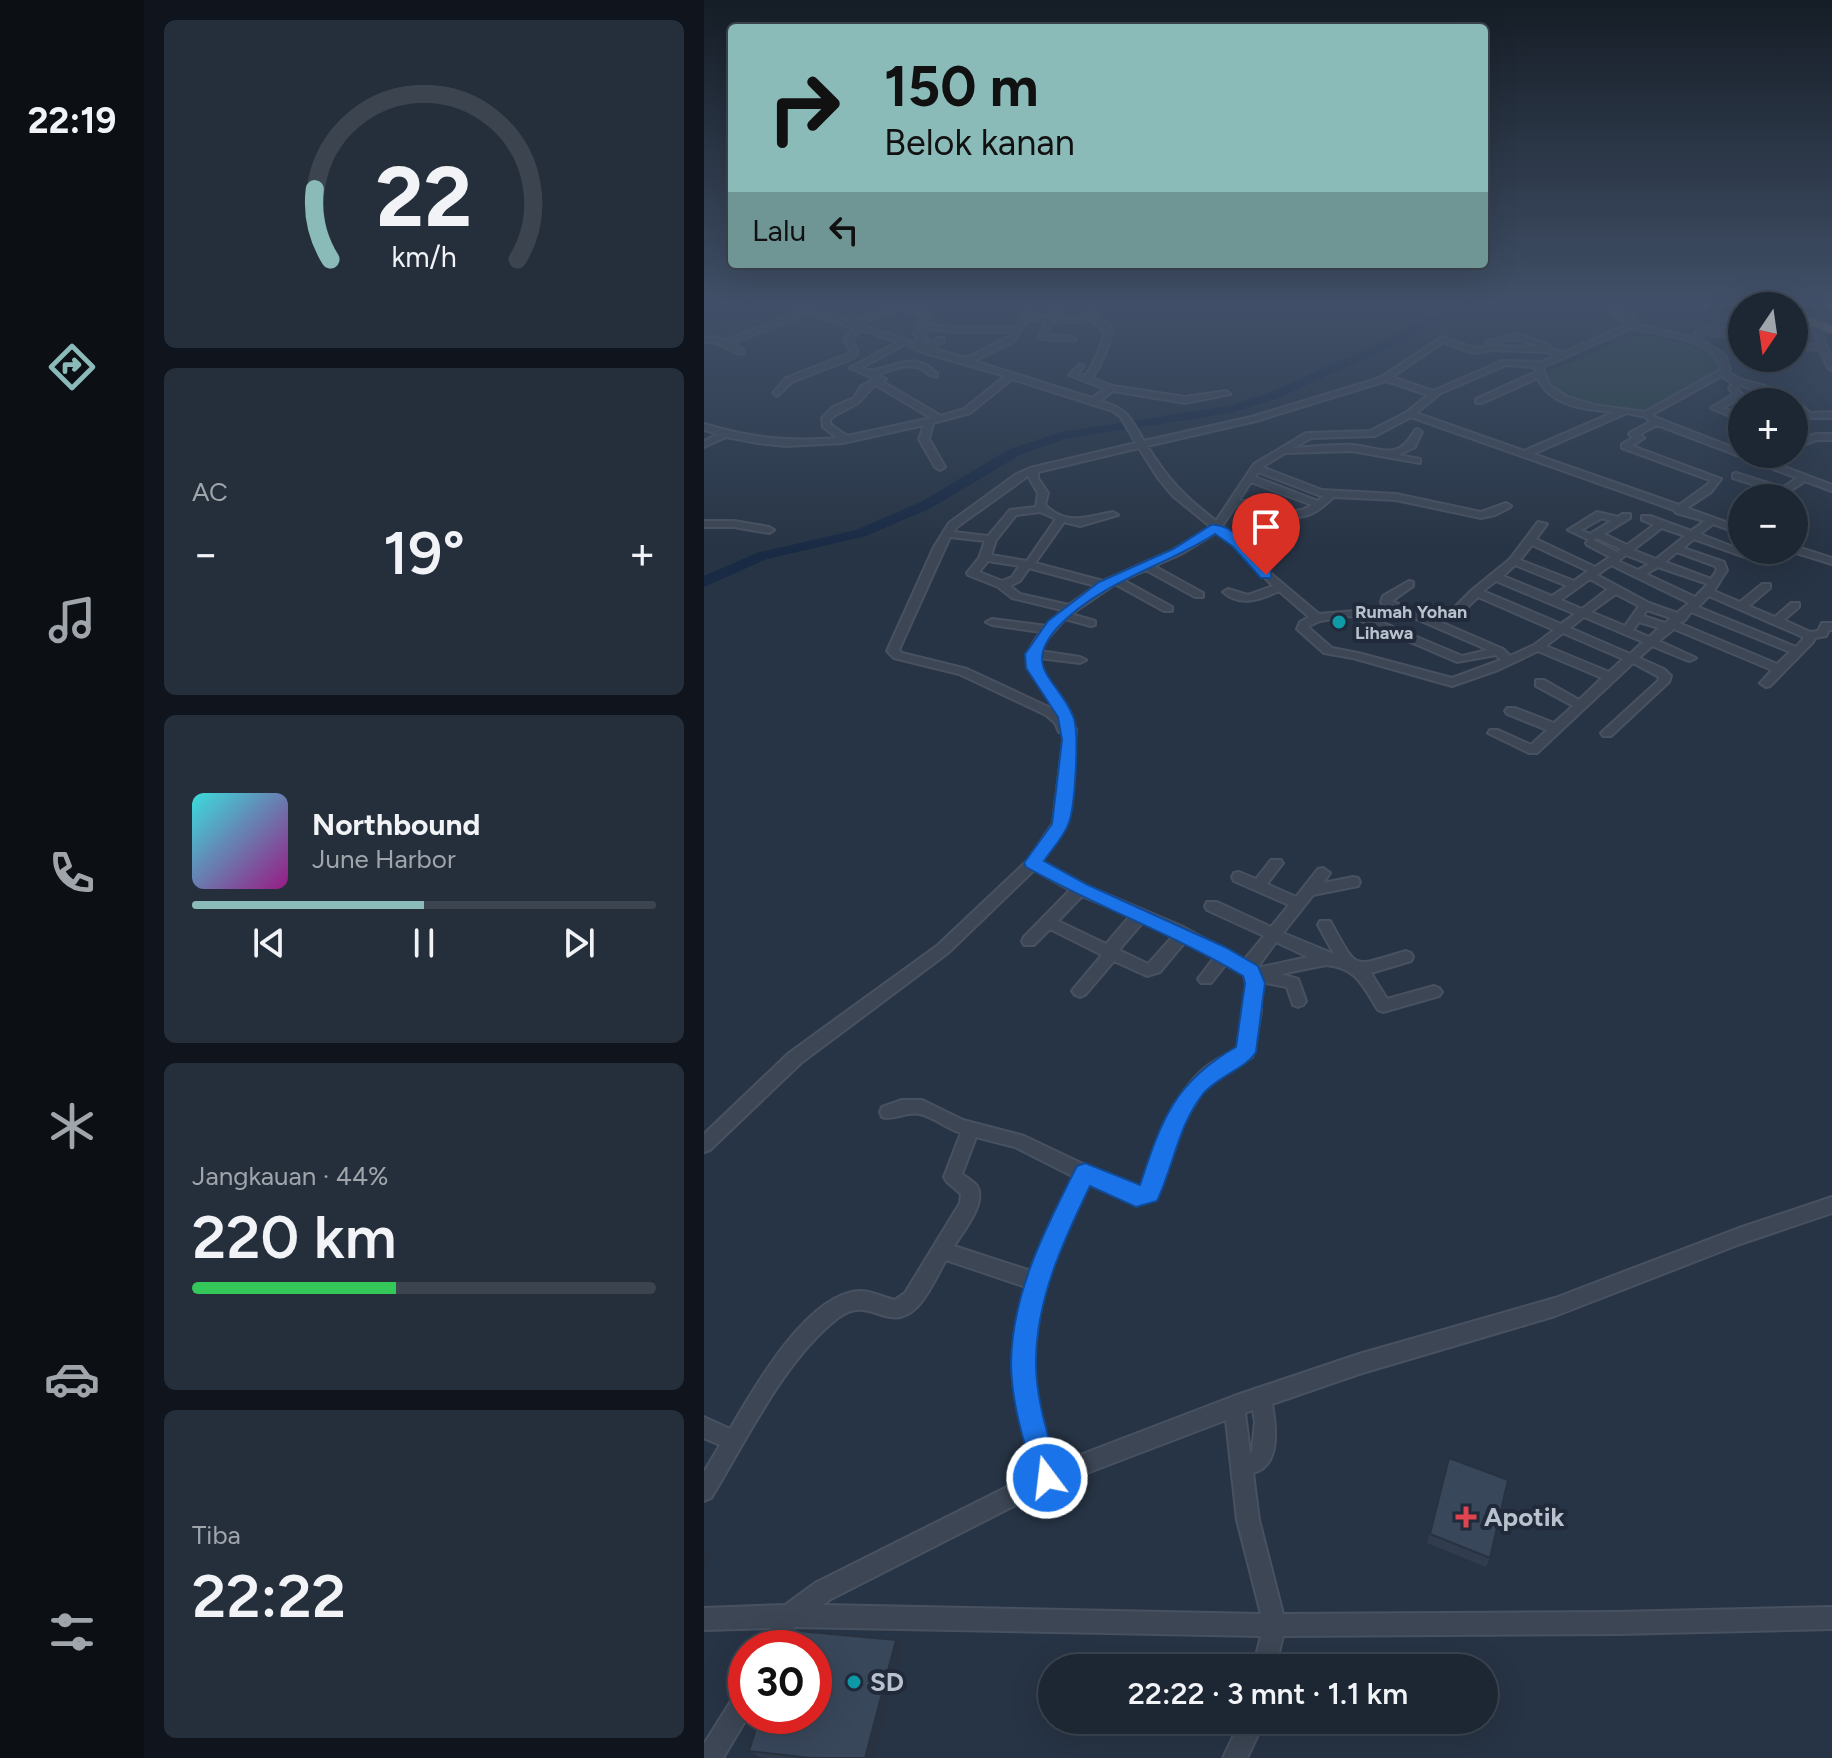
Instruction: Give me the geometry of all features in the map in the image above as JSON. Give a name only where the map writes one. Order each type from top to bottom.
[{"type":"street","points":[[777,393],[782,388]]},
{"type":"street","points":[[845,439],[826,425],[826,418],[836,409],[857,400],[864,388]]},
{"type":"street","points":[[889,388],[934,420]]},
{"type":"street","points":[[704,427],[723,435],[784,445],[845,439],[965,412],[995,388]]},
{"type":"street","points":[[1050,388],[1094,401],[1123,414],[1170,487],[1237,543],[1280,587],[1317,618]]},
{"type":"street","points":[[1094,401],[1111,388]]},
{"type":"street","points":[[1111,388],[1140,396],[1191,401],[1226,394]]},
{"type":"street","points":[[1068,752],[1061,721],[1050,712],[967,672],[894,654],[894,647],[947,534],[960,519],[1033,470],[1253,419],[1363,388]]},
{"type":"street","points":[[1366,393],[1376,388]]},
{"type":"street","points":[[1416,388],[1434,394]]},
{"type":"street","points":[[1279,452],[1362,442],[1447,388]]},
{"type":"street","points":[[1479,401],[1505,388]]},
{"type":"street","points":[[1548,388],[1557,395],[1596,408],[1648,415],[1682,435],[1728,450]]},
{"type":"street","points":[[1648,415],[1695,388]]},
{"type":"street","points":[[1728,401],[1715,408],[1728,413]]},
{"type":"street","points":[[1523,455],[1626,410]]},
{"type":"street","points":[[1410,414],[1728,526]]},
{"type":"street","points":[[1808,420],[1832,415]]},
{"type":"street","points":[[1808,416],[1832,429]]},
{"type":"street","points":[[934,420],[924,439],[940,467]]},
{"type":"street","points":[[1657,421],[1636,433],[1639,438],[1621,448],[1716,479],[1706,494],[1689,501],[1679,511]]},
{"type":"street","points":[[1390,455],[1412,445],[1418,432]]},
{"type":"street","points":[[704,1145],[819,1038],[943,949],[1033,863],[1060,824],[1070,730],[1066,717],[1034,668],[1033,654],[1049,630],[1067,612],[1110,582],[1148,567],[1216,528],[1252,473],[1279,452],[1316,433],[1404,450],[1419,458],[1417,461],[1390,455],[1362,442]]},
{"type":"street","points":[[704,444],[723,435]]},
{"type":"street","points":[[1808,440],[1832,437]]},
{"type":"street","points":[[1775,468],[1832,488]]},
{"type":"street","points":[[1033,470],[1033,478],[1043,493],[1041,509]]},
{"type":"street","points":[[1252,473],[1330,495],[1396,497],[1481,515],[1506,506]]},
{"type":"street","points":[[1252,473],[1318,504]]},
{"type":"street","points":[[1736,476],[1761,484]]},
{"type":"street","points":[[1794,484],[1802,479]]},
{"type":"street","points":[[1234,502],[1272,513],[1307,513],[1330,495]]},
{"type":"street","points":[[1091,623],[1016,596],[1002,585],[972,573],[985,557],[991,539],[1013,512],[1041,509],[1061,520],[1092,522],[1113,515]]},
{"type":"street","points":[[1594,539],[1623,518],[1601,514],[1573,529],[1620,554],[1657,563],[1711,587],[1742,606],[1809,635],[1822,634],[1829,626],[1828,611]]},
{"type":"street","points":[[1646,518],[1728,548]]},
{"type":"street","points":[[1002,585],[1016,579],[1061,520]]},
{"type":"street","points":[[1638,575],[1711,521]]},
{"type":"street","points":[[704,524],[769,530]]},
{"type":"street","points":[[1455,613],[1514,561],[1542,524]]},
{"type":"street","points":[[1553,600],[1661,524]]},
{"type":"street","points":[[947,534],[991,539]]},
{"type":"street","points":[[1530,540],[1593,573],[1614,590],[1674,623],[1779,669]]},
{"type":"street","points":[[1494,733],[1533,750],[1610,677],[1694,605],[1722,570],[1720,564],[1677,549]]},
{"type":"street","points":[[1808,553],[1832,561]]},
{"type":"street","points":[[1620,554],[1638,575],[1694,605],[1796,651]]},
{"type":"street","points":[[985,557],[1110,582],[1168,609]]},
{"type":"street","points":[[1514,561],[1574,585]]},
{"type":"street","points":[[1148,567],[1199,595]]},
{"type":"street","points":[[1497,577],[1690,658]]},
{"type":"street","points":[[1409,584],[1386,600],[1499,651],[1508,661]]},
{"type":"street","points":[[1742,606],[1766,586]]},
{"type":"street","points":[[1228,592],[1238,598],[1250,599],[1280,587]]},
{"type":"street","points":[[1499,651],[1461,660],[1347,612],[1317,618],[1304,624],[1303,629],[1328,651],[1354,655],[1443,681],[1461,681],[1538,647],[1614,590]]},
{"type":"street","points":[[1476,592],[1660,671],[1664,679],[1607,733]]},
{"type":"street","points":[[1627,631],[1645,605]]},
{"type":"street","points":[[1778,620],[1795,605]]},
{"type":"street","points":[[1381,626],[1403,610]]},
{"type":"street","points":[[1638,618],[1674,623]]},
{"type":"street","points":[[992,622],[1049,630]]},
{"type":"street","points":[[1766,683],[1809,640],[1809,635]]},
{"type":"street","points":[[1538,647],[1610,677]]},
{"type":"street","points":[[1033,654],[1080,660]]},
{"type":"street","points":[[1540,683],[1580,705]]},
{"type":"street","points":[[1511,711],[1554,728]]},
{"type":"street","points":[[1033,863],[1080,889],[1183,934],[1250,971],[1293,983],[1298,1001]]},
{"type":"street","points":[[1258,886],[1276,863]]},
{"type":"street","points":[[888,1112],[902,1107],[922,1107],[971,1129],[1018,1141],[1136,1197],[1149,1194],[1169,1132],[1196,1087],[1214,1070],[1246,1052],[1254,1000],[1250,971],[1323,873]]},
{"type":"street","points":[[1239,877],[1299,904]]},
{"type":"street","points":[[1309,891],[1353,882]]},
{"type":"street","points":[[1029,941],[1080,889]]},
{"type":"street","points":[[1212,906],[1326,959],[1354,967],[1406,957]]},
{"type":"street","points":[[1080,991],[1140,915]]},
{"type":"street","points":[[1048,922],[1151,970],[1183,934]]},
{"type":"street","points":[[1325,925],[1383,1006],[1434,992]]},
{"type":"street","points":[[1206,979],[1224,955]]},
{"type":"street","points":[[1250,971],[1326,959]]},
{"type":"street","points":[[704,1491],[785,1358],[805,1334],[850,1301],[866,1299],[893,1310],[905,1307],[969,1205],[970,1191],[953,1177],[953,1172],[971,1129]]},
{"type":"street","points":[[1047,1478],[1030,1415],[1024,1364],[1027,1320],[1037,1282],[1057,1230],[1085,1173]]},
{"type":"street","points":[[782,1630],[789,1616],[823,1591],[1047,1478],[1234,1406],[1359,1364],[1555,1307],[1739,1236],[1832,1205]]},
{"type":"street","points":[[942,1250],[1037,1282]]},
{"type":"street","points":[[1240,1465],[1257,1462],[1262,1457],[1265,1422],[1261,1397]]},
{"type":"street","points":[[1234,1406],[1248,1520],[1275,1625],[1268,1654]]},
{"type":"street","points":[[704,1427],[735,1442]]},
{"type":"street","points":[[704,1619],[789,1616],[1275,1625],[1832,1618]]},
{"type":"street","points":[[709,1758],[728,1727]]},
{"type":"street","points":[[1235,1758],[1246,1734]]},
{"type":"green space","points":[[1552,388],[1693,388],[1665,404],[1636,413],[1606,410],[1562,395]]},
{"type":"building","name":"Apotik","points":[[1449,1458],[1508,1480],[1490,1558],[1430,1534]]},
{"type":"building","name":"SD","points":[[832,1634],[896,1640],[865,1758],[810,1758],[749,1751],[754,1734],[832,1734]]},
{"type":"waterway","points":[[704,582],[762,556],[861,533],[926,505],[1015,452],[1062,436],[1230,409],[1290,388]]},
{"type":"place","name":"Rumah Yohan Lihawa","points":[[1339,622]]},
{"type":"place","name":"Apotik","points":[[1466,1517]]},
{"type":"place","name":"SD","points":[[854,1682]]},
{"type":"route","points":[[1047,1478],[1030,1415],[1024,1364],[1027,1320],[1043,1263],[1085,1173],[1136,1197],[1149,1194],[1169,1132],[1196,1087],[1214,1070],[1246,1052],[1255,983],[1251,971],[1219,952],[1080,889],[1033,863],[1060,824],[1070,740],[1066,717],[1034,668],[1033,654],[1053,624],[1104,585],[1148,567],[1216,528],[1237,543],[1266,575]]}]
